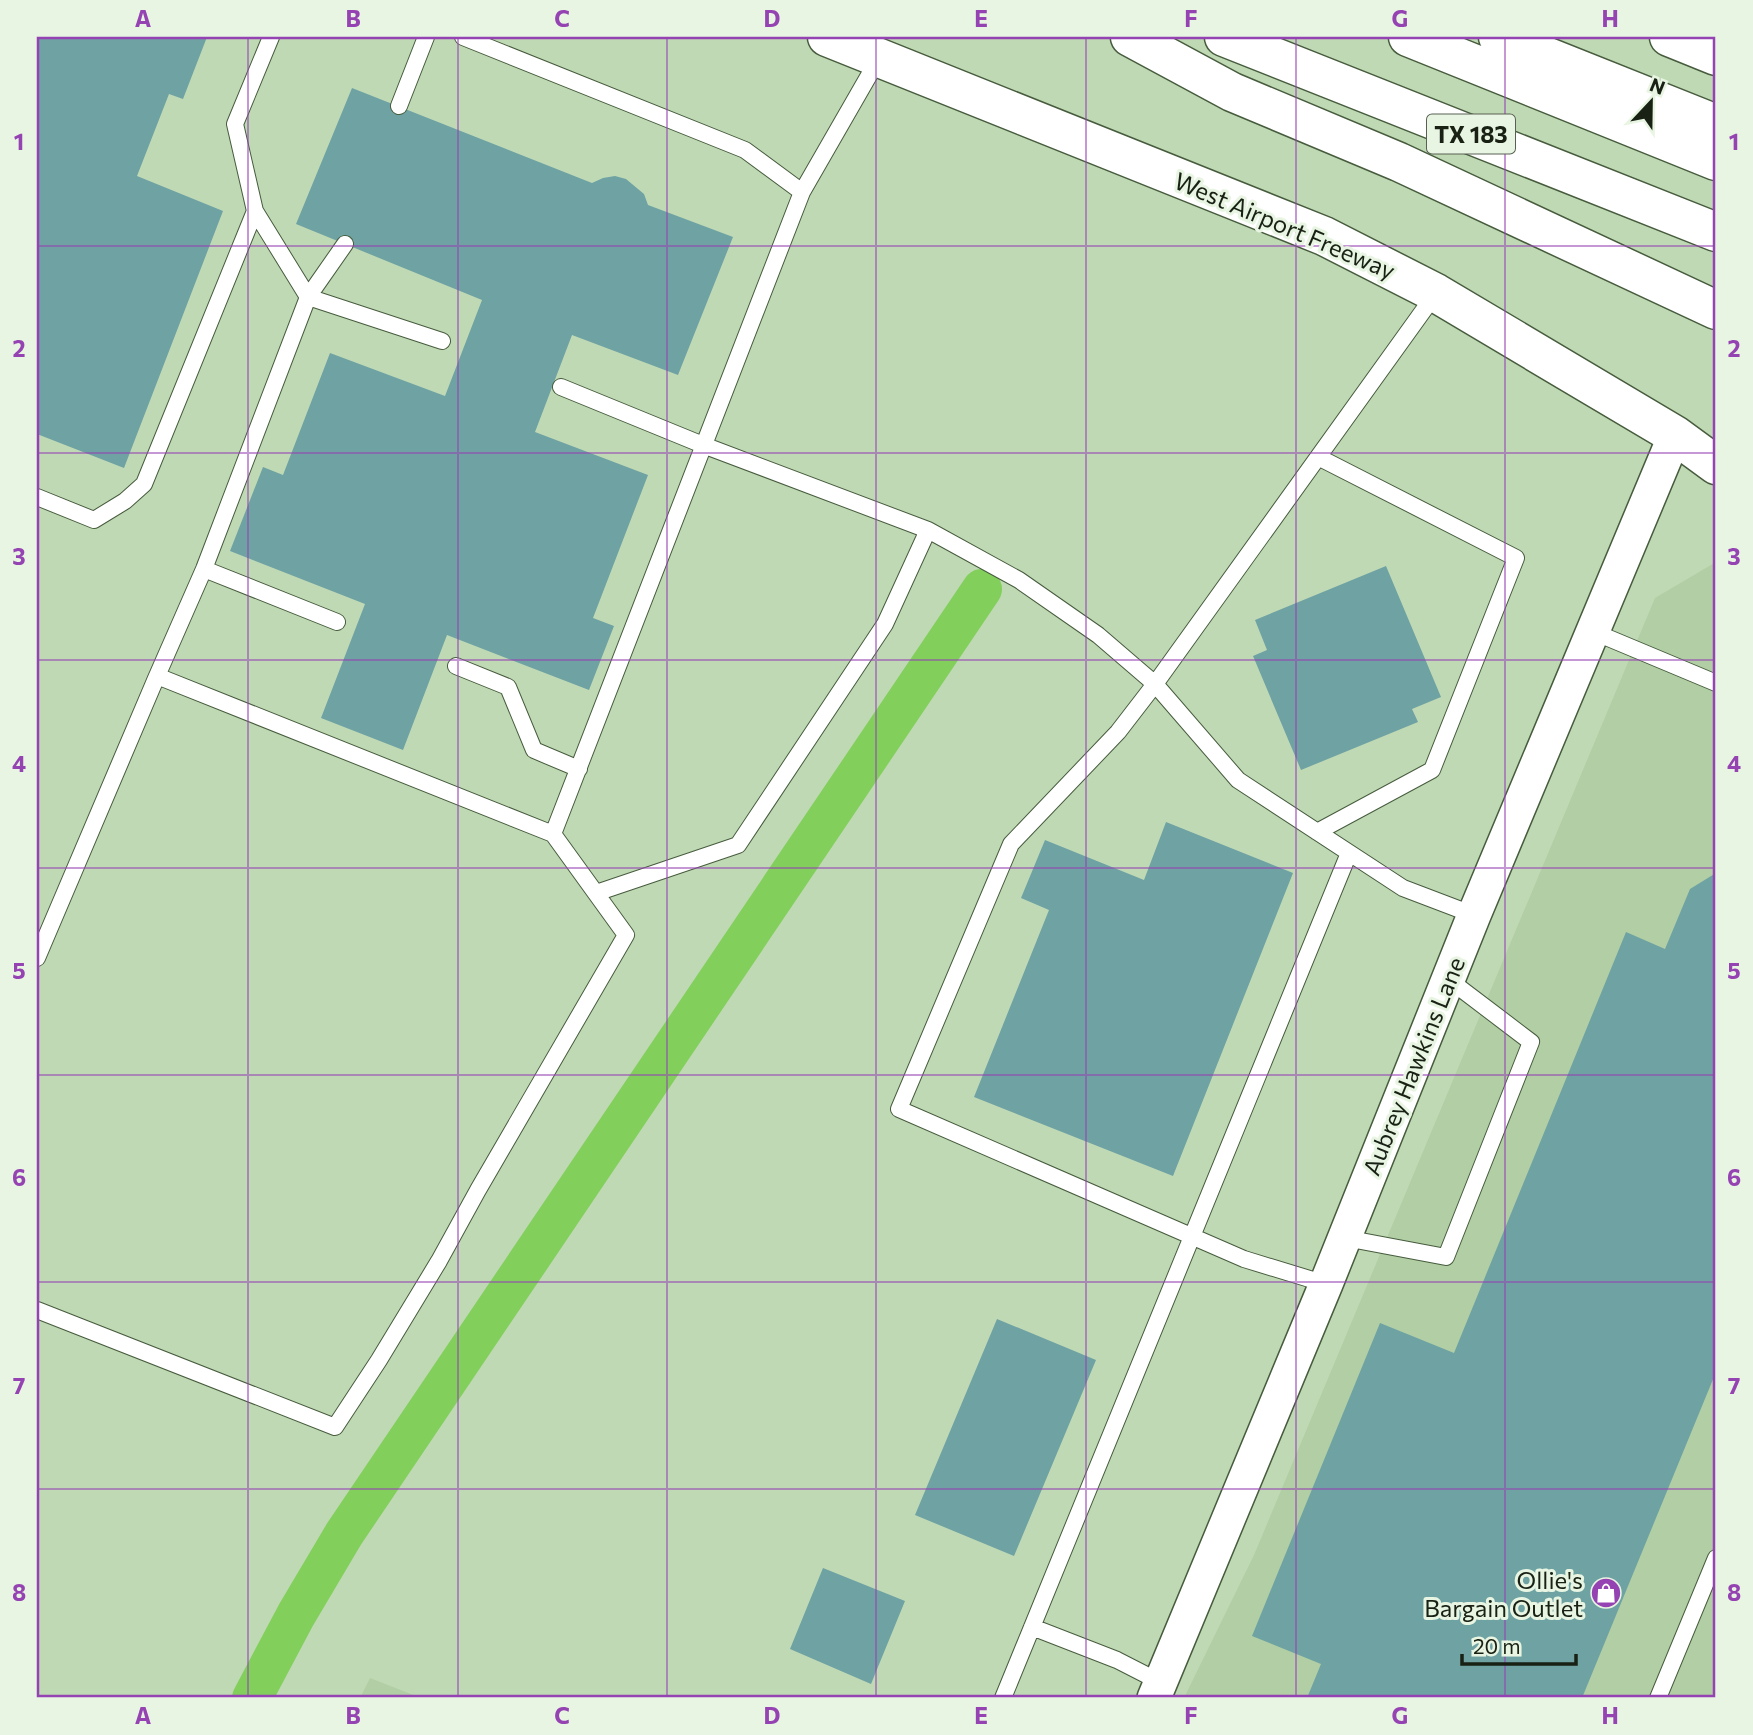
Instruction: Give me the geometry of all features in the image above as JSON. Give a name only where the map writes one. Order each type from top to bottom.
[{"type":"main road","name":"West Airport Freeway","points":[[827,37],[1324,236],[1436,293],[1675,435],[1716,465]]},
{"type":"main road","points":[[1130,37],[1232,92],[1399,162],[1716,310]]},
{"type":"main road","name":"TX 183","points":[[1224,37],[1716,232]]},
{"type":"main road","points":[[1408,37],[1716,161]]},
{"type":"main road","points":[[1498,37],[1716,124]]},
{"type":"main road","points":[[1669,37],[1716,56]]},
{"type":"street","name":"Aubrey Hawkins Lane","points":[[1158,1690],[1345,1238],[1474,915],[1675,435]]},
{"type":"lane","points":[[271,37],[234,124],[255,211],[308,297],[442,341]]},
{"type":"lane","points":[[399,106],[426,37]]},
{"type":"lane","points":[[463,37],[745,150],[802,192]]},
{"type":"lane","points":[[553,834],[802,192],[879,58]]},
{"type":"lane","points":[[37,497],[94,520],[125,501],[144,484],[255,211]]},
{"type":"lane","points":[[37,958],[204,569],[308,297],[345,244]]},
{"type":"lane","points":[[1326,1284],[1244,1259],[899,1110],[1011,844],[1118,732],[1436,293]]},
{"type":"lane","points":[[561,387],[703,445],[928,530],[1019,580],[1098,635],[1155,684],[1238,780],[1403,888],[1474,915]]},
{"type":"lane","points":[[1317,832],[1432,770],[1516,558],[1318,457]]},
{"type":"lane","points":[[596,893],[738,845],[885,624],[928,530]]},
{"type":"lane","points":[[204,569],[338,622]]},
{"type":"lane","points":[[1594,632],[1716,683]]},
{"type":"lane","points":[[456,666],[508,687],[534,751],[579,769]]},
{"type":"lane","points":[[37,1310],[335,1427],[439,1261],[626,934],[553,834],[157,676]]},
{"type":"lane","points":[[1003,1698],[1349,853]]},
{"type":"lane","points":[[1345,1238],[1446,1257],[1531,1042],[1448,979]]},
{"type":"lane","points":[[1658,1698],[1712,1580],[1716,1558]]},
{"type":"lane","points":[[1032,1627],[1117,1660],[1158,1690]]},
{"type":"shaded area","points":[[1716,562],[1716,1698],[1184,1698],[1254,1555],[1655,598]]},
{"type":"shaded area","points":[[370,1678],[421,1698],[360,1698]]},
{"type":"building","points":[[37,37],[207,37],[183,99],[169,94],[137,176],[223,211],[124,468],[37,434]]},
{"type":"building","points":[[352,88],[592,183],[615,176],[626,179],[644,194],[648,205],[733,237],[678,375],[572,335],[535,432],[648,475],[593,618],[614,626],[589,690],[447,635],[403,750],[321,718],[365,604],[230,551],[263,467],[283,475],[330,353],[445,396],[482,300],[296,224]]},
{"type":"building","points":[[1386,566],[1441,697],[1412,709],[1418,722],[1301,770],[1253,656],[1267,650],[1255,620]]},
{"type":"building","points":[[1166,822],[1293,873],[1173,1176],[974,1097],[1049,910],[1021,898],[1045,840],[1144,880]]},
{"type":"building","points":[[1716,873],[1716,1372],[1582,1698],[1307,1698],[1321,1664],[1252,1636],[1380,1323],[1454,1353],[1626,932],[1665,949],[1690,889]]},
{"type":"building","points":[[997,1319],[1096,1360],[1014,1556],[915,1515]]},
{"type":"building","points":[[823,1568],[905,1601],[871,1684],[790,1649]]},
{"type":"waterway","points":[[252,1698],[296,1615],[344,1534],[982,589]]},
{"type":"place","name":"Ollie's Bargain Outlet","points":[[1606,1593]]}]
